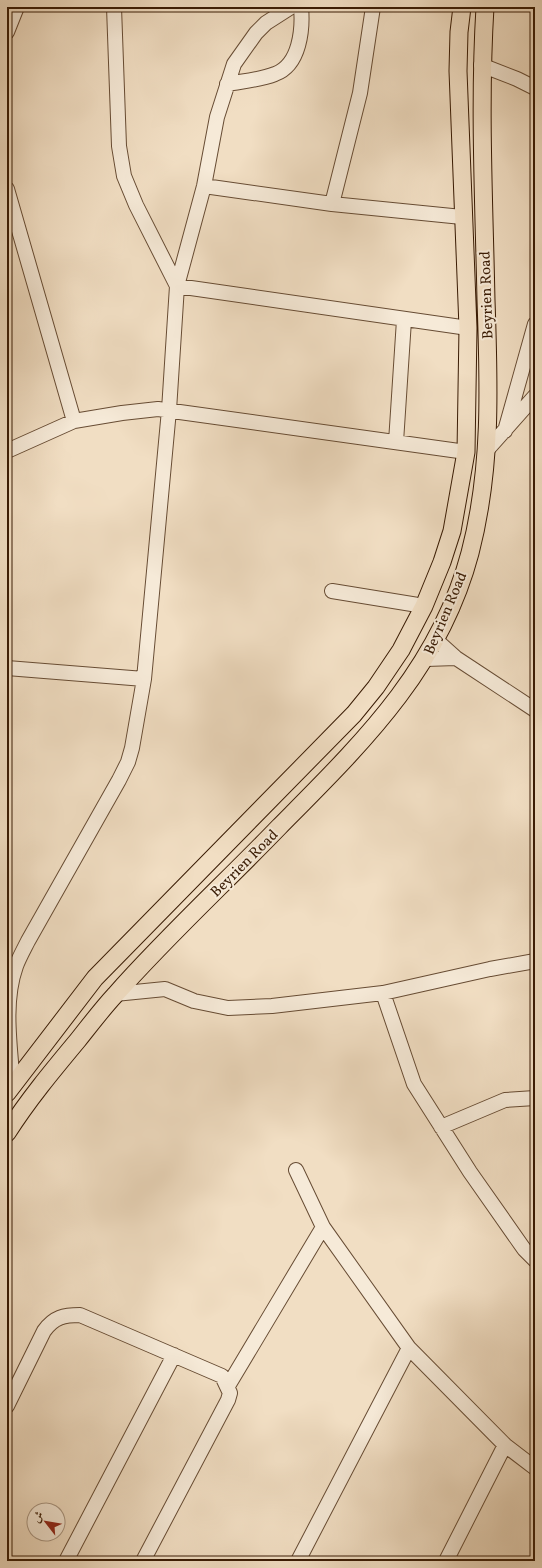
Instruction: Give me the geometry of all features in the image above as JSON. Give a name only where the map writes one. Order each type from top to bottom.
[{"type":"main road","name":"Beyrien Road","points":[[10,1088],[95,978],[354,714],[401,650],[424,606],[442,562],[452,532],[466,452],[468,328],[462,217],[458,71],[459,32],[462,7]]},
{"type":"main road","name":"Beyrien Road","points":[[7,1133],[53,1070],[115,994],[362,743],[426,658],[436,640],[457,591],[470,554],[480,504],[487,450],[488,347],[480,119],[481,65],[485,7]]},
{"type":"street","points":[[7,32],[17,7]]},
{"type":"street","points":[[114,7],[119,146],[124,176],[136,205],[177,286]]},
{"type":"street","points":[[10,1088],[9,1026],[11,988],[16,967],[28,941],[128,762],[132,748],[144,679],[169,410],[177,286],[204,186],[217,117],[234,64],[256,33],[275,16],[291,7]]},
{"type":"street","points":[[227,84],[275,75],[286,68],[298,43],[302,29],[301,7]]},
{"type":"street","points":[[332,204],[360,93],[373,7]]},
{"type":"street","points":[[481,65],[518,78],[535,88]]},
{"type":"street","points":[[204,186],[332,204],[462,217]]},
{"type":"street","points":[[7,189],[74,421]]},
{"type":"street","points":[[177,286],[404,320],[468,328]]},
{"type":"street","points":[[396,442],[404,320]]},
{"type":"street","points":[[505,431],[535,324]]},
{"type":"street","points":[[487,450],[535,396]]},
{"type":"street","points":[[7,451],[74,421],[122,412],[169,410],[466,452]]},
{"type":"street","points":[[332,591],[424,606]]},
{"type":"street","points":[[436,640],[456,658],[535,710]]},
{"type":"street","points":[[426,658],[456,658]]},
{"type":"street","points":[[7,668],[144,679]]},
{"type":"street","points":[[115,994],[165,989],[194,1001],[228,1008],[272,1006],[383,993],[490,969],[535,961]]},
{"type":"street","points":[[383,993],[414,1084],[441,1127],[524,1249],[535,1260]]},
{"type":"street","points":[[441,1127],[505,1100],[535,1098]]},
{"type":"street","points":[[296,1170],[323,1227],[409,1348],[505,1445],[535,1468]]},
{"type":"street","points":[[228,1386],[323,1227]]},
{"type":"street","points":[[7,1406],[44,1331],[50,1322],[67,1315],[80,1315],[222,1376],[230,1393],[228,1400],[143,1561]]},
{"type":"street","points":[[298,1561],[409,1348]]},
{"type":"street","points":[[66,1561],[174,1355]]},
{"type":"street","points":[[446,1561],[505,1445]]}]
